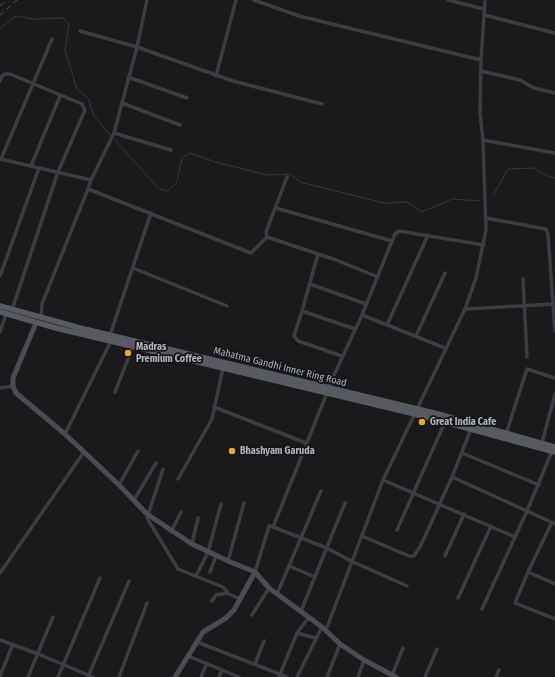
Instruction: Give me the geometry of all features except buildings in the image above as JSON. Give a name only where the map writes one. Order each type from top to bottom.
[{"type":"main road","name":"Mahatma Gandhi Inner Ring Road","points":[[0,306],[39,320]]},
{"type":"main road","name":"Mahatma Gandhi Inner Ring Road","points":[[0,312],[39,320],[506,434],[542,443],[554,450]]},
{"type":"main road","name":"Mahatma Gandhi Inner Ring Road","points":[[111,338],[133,346],[223,368],[327,390]]},
{"type":"main road","name":"Mahatma Gandhi Inner Ring Road","points":[[416,412],[445,422],[554,450]]},
{"type":"street","points":[[147,0],[137,47],[114,134],[91,180],[42,304],[39,320],[14,378],[13,386],[16,393],[65,434],[119,485],[147,514],[171,532],[216,556],[255,572],[269,588],[309,617],[340,644],[364,660],[394,676],[403,648]]},
{"type":"street","points":[[216,76],[236,0]]},
{"type":"street","points":[[254,0],[299,16],[481,60]]},
{"type":"street","points":[[448,0],[484,9]]},
{"type":"street","points":[[297,677],[316,638],[324,629],[383,480],[465,309],[476,278],[486,230],[483,140],[480,113],[481,60],[485,0]]},
{"type":"street","points":[[484,15],[555,33]]},
{"type":"street","points":[[80,31],[137,47],[232,81],[322,104]]},
{"type":"street","points":[[52,39],[0,159],[91,180]]},
{"type":"street","points":[[481,71],[520,80],[534,88],[555,93]]},
{"type":"street","points":[[0,81],[2,76],[5,74],[10,74],[82,104],[85,110],[58,172],[12,310]]},
{"type":"street","points":[[128,77],[188,98]]},
{"type":"street","points":[[31,166],[60,96]]},
{"type":"street","points":[[122,103],[180,125]]},
{"type":"street","points":[[114,134],[171,150]]},
{"type":"street","points":[[483,140],[555,153]]},
{"type":"street","points":[[0,276],[39,168]]},
{"type":"street","points":[[267,237],[266,232],[286,177]]},
{"type":"street","points":[[88,189],[251,253],[267,237]]},
{"type":"street","points":[[276,208],[392,241]]},
{"type":"street","points":[[65,434],[111,338],[151,213]]},
{"type":"street","points":[[486,218],[546,229],[548,235],[555,331]]},
{"type":"street","points":[[273,527],[327,390],[362,315],[396,234],[400,231],[484,245]]},
{"type":"street","points":[[386,325],[428,235]]},
{"type":"street","points":[[267,237],[378,276]]},
{"type":"street","points":[[318,254],[294,336],[298,341],[342,356]]},
{"type":"street","points":[[133,268],[227,306]]},
{"type":"street","points":[[416,336],[445,273]]},
{"type":"street","points":[[523,279],[527,357]]},
{"type":"street","points":[[310,284],[366,304]]},
{"type":"street","points":[[465,309],[554,304]]},
{"type":"street","points":[[302,312],[355,329]]},
{"type":"street","points":[[0,332],[6,314]]},
{"type":"street","points":[[362,315],[446,348]]},
{"type":"street","points":[[115,392],[133,346]]},
{"type":"street","points":[[178,479],[212,419],[223,368]]},
{"type":"street","points":[[506,434],[527,369],[555,378]]},
{"type":"street","points":[[0,388],[13,386]]},
{"type":"street","points":[[542,443],[555,394]]},
{"type":"street","points":[[214,407],[306,442]]},
{"type":"street","points":[[397,530],[445,422]]},
{"type":"street","points":[[362,536],[409,556],[414,556],[421,545],[452,477],[471,428]]},
{"type":"street","points":[[482,609],[554,450]]},
{"type":"street","points":[[119,485],[138,451]]},
{"type":"street","points":[[0,573],[84,452]]},
{"type":"street","points":[[462,453],[538,485]]},
{"type":"street","points":[[134,500],[156,463]]},
{"type":"street","points":[[163,469],[147,514],[147,518],[176,567],[223,587],[228,593],[240,599]]},
{"type":"street","points":[[452,477],[553,523],[528,572],[515,603],[555,619]]},
{"type":"street","points":[[383,480],[515,537]]},
{"type":"street","points":[[277,594],[320,491]]},
{"type":"street","points":[[228,561],[244,503]]},
{"type":"street","points":[[196,576],[208,552],[221,504]]},
{"type":"street","points":[[301,611],[345,504]]},
{"type":"street","points":[[171,532],[181,512]]},
{"type":"street","points":[[445,556],[464,514]]},
{"type":"street","points":[[192,544],[198,518]]},
{"type":"street","points":[[176,677],[203,632],[231,614],[255,572],[269,526],[327,548],[351,561],[407,586]]},
{"type":"street","points":[[458,598],[491,526]]},
{"type":"street","points":[[210,572],[216,556]]},
{"type":"street","points":[[289,566],[315,577]]},
{"type":"street","points":[[528,572],[555,584]]},
{"type":"street","points":[[58,677],[100,578]]},
{"type":"street","points":[[88,676],[129,581]]},
{"type":"street","points":[[252,615],[269,588]]},
{"type":"street","points":[[212,601],[216,594],[228,593]]},
{"type":"street","points":[[119,677],[147,603]]},
{"type":"street","points":[[28,677],[53,617]]},
{"type":"street","points":[[279,676],[297,633],[309,617]]},
{"type":"street","points":[[297,633],[316,638]]},
{"type":"street","points":[[0,640],[93,677]]},
{"type":"street","points":[[255,664],[264,641]]},
{"type":"street","points":[[197,642],[255,664],[279,676],[287,677]]},
{"type":"street","points":[[0,676],[13,644]]},
{"type":"street","points":[[327,677],[340,644]]},
{"type":"street","points":[[425,677],[437,649]]},
{"type":"street","points":[[188,656],[207,662],[239,677]]},
{"type":"street","points":[[358,677],[364,660]]},
{"type":"street","points":[[201,677],[207,662]]},
{"type":"street","points":[[219,677],[222,670]]},
{"type":"street","points":[[496,677],[499,670]]},
{"type":"waterway","points":[[0,29],[16,16],[33,19],[63,18],[69,24],[65,51],[77,89],[88,98],[94,116],[111,136]]},
{"type":"waterway","points":[[114,139],[159,189],[168,191],[177,182],[182,158],[190,153],[215,162],[267,175],[290,174],[300,182],[384,203],[407,202],[422,212],[452,199],[479,201]]},
{"type":"waterway","points":[[494,194],[508,169],[533,168],[555,178]]},
{"type":"railway","points":[[0,6],[7,0]]},
{"type":"railway","points":[[0,15],[17,0]]},
{"type":"place","name":"Madras Premium Coffee","points":[[128,353]]},
{"type":"place","name":"Great India Cafe","points":[[422,422]]},
{"type":"place","name":"Bhashyam Garuda","points":[[232,451]]}]
